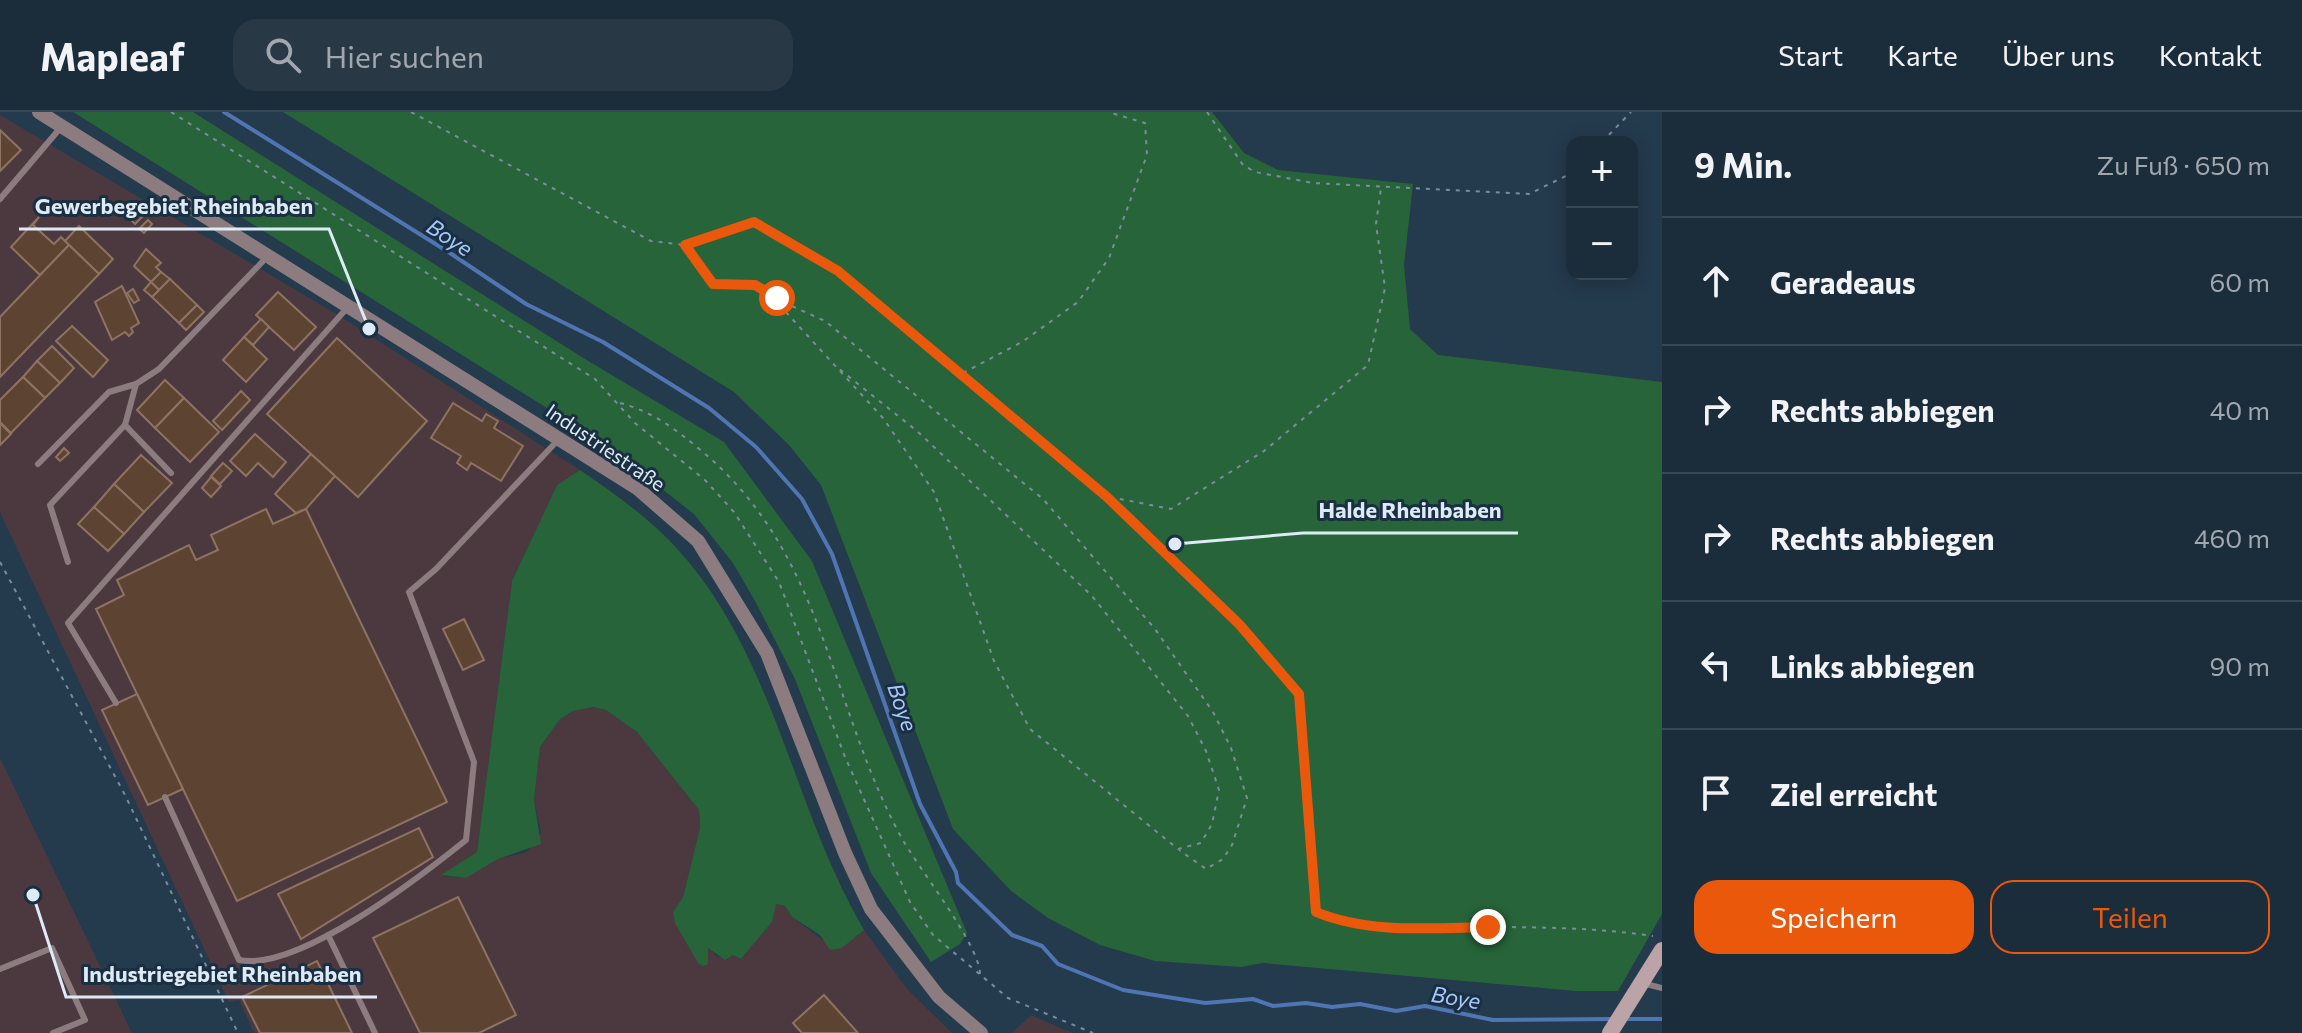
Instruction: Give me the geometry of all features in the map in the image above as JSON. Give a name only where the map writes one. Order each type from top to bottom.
[{"type":"main road","points":[[1612,1031],[1662,950]]},
{"type":"street","name":"Industriestraße","points":[[39,112],[637,488],[698,541],[767,653],[871,909],[939,997],[981,1033]]},
{"type":"lane","points":[[0,199],[62,126]]},
{"type":"lane","points":[[38,464],[109,392],[136,384],[159,369],[269,255]]},
{"type":"lane","points":[[116,703],[68,623],[349,305]]},
{"type":"lane","points":[[68,562],[50,505],[125,425],[136,384]]},
{"type":"lane","points":[[125,425],[171,473]]},
{"type":"lane","points":[[165,797],[239,960],[254,963],[306,948],[424,873],[466,840],[474,762],[409,592],[436,569],[559,438]]},
{"type":"lane","points":[[328,935],[375,1033]]},
{"type":"lane","points":[[0,969],[52,948],[85,1020],[53,1033]]},
{"type":"lane","points":[[1642,983],[1662,988]]},
{"type":"path","points":[[171,112],[595,379],[635,423],[705,480],[760,548],[779,582],[851,769],[910,902],[933,935],[980,977],[1024,1007],[1093,1033]]},
{"type":"path","points":[[411,112],[651,241],[685,245],[754,222],[838,271],[1107,497],[1239,624],[1299,694],[1316,912],[1349,921],[1405,928],[1600,928],[1662,938]]},
{"type":"path","points":[[963,373],[1022,342],[1078,302],[1109,258],[1147,155],[1145,123],[1108,112]]},
{"type":"path","points":[[1207,112],[1243,165],[1255,172],[1313,183],[1529,194],[1566,176]]},
{"type":"path","points":[[1608,136],[1631,112]]},
{"type":"path","points":[[1107,497],[1171,509],[1264,451],[1368,365],[1385,288],[1376,224],[1381,188]]},
{"type":"path","points":[[685,245],[713,284],[755,285],[773,298],[883,418],[934,492],[994,661],[1030,729],[1206,869],[1223,859],[1232,845],[1247,798],[1231,748],[1213,712],[1155,629],[1043,499],[825,321],[773,298]]},
{"type":"path","points":[[838,368],[917,431],[1092,596],[1148,671],[1188,716],[1206,751],[1219,790],[1212,824],[1201,843],[1178,849]]},
{"type":"path","points":[[617,403],[638,408],[665,421],[721,466],[757,505],[778,537],[806,595],[900,834],[967,937],[980,962],[980,977]]},
{"type":"path","points":[[0,562],[125,795],[238,1033]]},
{"type":"shaded area","points":[[0,115],[338,315],[580,470],[557,485],[512,581],[477,852],[442,876],[465,878],[498,859],[527,852],[541,833],[534,800],[540,747],[560,719],[573,711],[593,707],[606,710],[637,732],[699,810],[700,828],[683,897],[673,912],[707,957],[708,948],[718,957],[733,955],[741,959],[772,922],[775,904],[785,906],[792,917],[824,941],[842,948],[864,930],[907,989],[952,1033],[254,1033],[239,1000],[229,1002],[0,512]]},
{"type":"shaded area","points":[[0,758],[132,1033],[0,1033]]},
{"type":"shaded area","points":[[1031,1015],[1070,1032],[1073,1033],[1012,1033]]},
{"type":"green space","points":[[73,112],[193,112],[585,359],[724,442],[812,561],[967,933],[960,944],[931,962],[871,873],[795,679],[733,563],[694,514],[603,443]]},
{"type":"green space","points":[[283,112],[1212,112],[1244,153],[1278,170],[1413,184],[1404,265],[1410,329],[1438,355],[1662,382],[1662,914],[1618,991],[1576,991],[1263,963],[1241,967],[1155,961],[1100,945],[1048,918],[1011,891],[953,829],[821,485],[789,445],[734,392]]},
{"type":"green space","points":[[580,470],[633,508],[669,540],[712,594],[739,639],[781,735],[819,835],[864,930],[842,948],[830,950],[820,935],[792,917],[785,906],[776,904],[772,922],[741,959],[733,955],[725,960],[708,948],[708,964],[703,966],[698,963],[675,923],[673,912],[683,897],[700,828],[699,810],[637,732],[606,710],[593,707],[573,711],[560,719],[540,747],[534,800],[541,844],[498,859],[466,878],[441,875],[477,852],[512,581],[557,485]]},
{"type":"building","points":[[0,130],[21,150],[0,171]]},
{"type":"building","points":[[139,212],[143,216],[135,224],[131,220]]},
{"type":"building","points":[[39,217],[33,225],[54,244],[61,237],[69,245],[40,275],[11,247]]},
{"type":"building","points":[[148,220],[152,224],[144,233],[139,229]]},
{"type":"building","points":[[79,226],[113,259],[99,274],[65,241]]},
{"type":"building","points":[[69,245],[99,274],[0,377],[0,317]]},
{"type":"building","points":[[146,249],[161,263],[156,267],[161,272],[151,282],[134,266]]},
{"type":"building","points":[[161,272],[170,279],[159,290],[151,282]]},
{"type":"building","points":[[170,279],[197,305],[179,323],[152,297]]},
{"type":"building","points":[[151,282],[159,290],[152,297],[144,290]]},
{"type":"building","points":[[122,286],[139,323],[131,328],[133,332],[129,336],[125,332],[112,340],[95,302]]},
{"type":"building","points":[[133,289],[139,300],[134,303],[127,293]]},
{"type":"building","points":[[278,292],[316,327],[294,350],[256,315]]},
{"type":"building","points":[[197,305],[204,312],[186,330],[179,323]]},
{"type":"building","points":[[261,319],[269,327],[253,345],[244,337]]},
{"type":"building","points":[[72,326],[108,360],[93,377],[56,341]]},
{"type":"building","points":[[244,337],[267,359],[246,382],[223,360]]},
{"type":"building","points":[[337,338],[427,421],[358,497],[267,414]]},
{"type":"building","points":[[52,346],[74,368],[60,383],[37,361]]},
{"type":"building","points":[[37,361],[60,383],[45,398],[23,377]]},
{"type":"building","points":[[23,377],[45,398],[11,433],[0,422],[0,400]]},
{"type":"building","points":[[165,380],[184,398],[155,428],[137,410]]},
{"type":"building","points":[[241,391],[250,400],[222,430],[213,421]]},
{"type":"building","points":[[184,398],[219,432],[190,462],[155,428]]},
{"type":"building","points":[[453,403],[482,421],[486,414],[498,421],[494,428],[523,446],[501,481],[471,463],[467,470],[457,463],[461,456],[431,438]]},
{"type":"building","points":[[0,423],[11,434],[0,445]]},
{"type":"building","points":[[255,434],[286,462],[273,477],[258,463],[246,476],[230,461]]},
{"type":"building","points":[[64,448],[69,453],[60,461],[56,457]]},
{"type":"building","points":[[311,454],[335,476],[306,509],[296,513],[275,494]]},
{"type":"building","points":[[141,455],[172,483],[144,512],[114,484]]},
{"type":"building","points":[[223,463],[232,471],[220,484],[211,476]]},
{"type":"building","points":[[211,477],[221,486],[211,497],[202,488]]},
{"type":"building","points":[[114,484],[144,512],[124,534],[94,507]]},
{"type":"building","points":[[94,507],[124,534],[108,551],[78,524]]},
{"type":"building","points":[[266,509],[273,524],[306,509],[447,802],[237,901],[96,609],[124,595],[117,580],[189,545],[196,560],[218,550],[211,535]]},
{"type":"building","points":[[464,619],[484,660],[463,670],[443,629]]},
{"type":"building","points":[[137,694],[183,789],[148,805],[102,710]]},
{"type":"building","points":[[419,828],[433,857],[301,939],[278,894]]},
{"type":"building","points":[[458,897],[516,1015],[479,1033],[420,1033],[373,938]]},
{"type":"building","points":[[317,961],[352,1033],[260,1033],[242,997]]},
{"type":"building","points":[[824,995],[858,1033],[802,1033],[793,1023]]},
{"type":"waterway","name":"Boye","points":[[224,112],[526,304],[603,342],[709,408],[756,447],[802,499],[832,554],[920,804],[956,872],[958,883],[1012,935],[1042,946],[1058,964],[1123,990],[1205,1003],[1253,999],[1273,1006],[1360,1004],[1396,1011],[1425,1006],[1493,1020],[1611,1019]]},
{"type":"waterway","name":"Boye","points":[[1624,1019],[1662,1019]]},
{"type":"place","name":"Gewerbegebiet Rheinbaben","points":[[369,329]]},
{"type":"place","name":"Halde Rheinbaben","points":[[1175,544]]},
{"type":"place","name":"Industriegebiet Rheinbaben","points":[[33,895]]},
{"type":"route","points":[[777,298],[755,285],[713,284],[685,245],[754,222],[838,271],[1107,497],[1239,624],[1299,694],[1316,912],[1332,918],[1405,928],[1488,927]]}]
